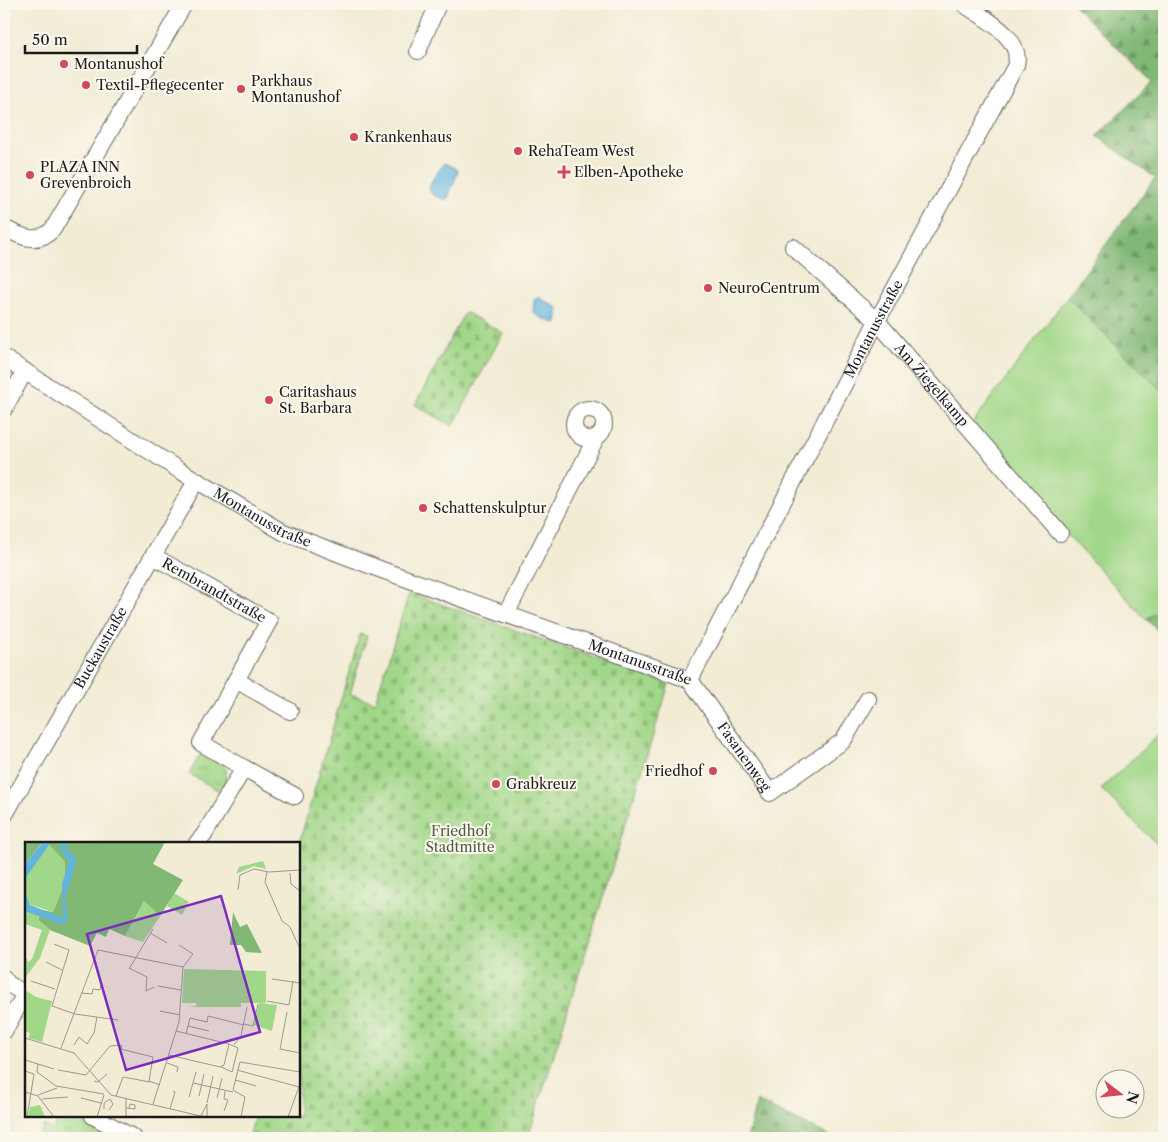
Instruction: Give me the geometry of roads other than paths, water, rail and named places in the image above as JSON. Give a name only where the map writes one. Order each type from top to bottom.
[{"type":"street","points":[[418,50],[438,4]]},
{"type":"street","name":"Montanusstraße","points":[[4,358],[196,481],[267,523],[299,538],[690,680],[877,321],[1016,65],[1017,55],[1015,46],[1005,35],[964,4]]},
{"type":"street","points":[[4,228],[34,239],[44,238],[51,232],[183,6]]},
{"type":"street","name":"Am Ziegelkamp","points":[[793,247],[877,321],[1060,533]]},
{"type":"street","points":[[4,409],[25,372]]},
{"type":"street","points":[[506,614],[596,438]]},
{"type":"street","name":"Buckaustraße","points":[[4,816],[196,481]]},
{"type":"street","name":"Rembrandtstraße","points":[[153,556],[268,621],[201,743],[295,796]]},
{"type":"street","points":[[236,680],[290,711]]},
{"type":"street","name":"Fasanenweg","points":[[690,680],[770,793],[843,741],[868,699]]},
{"type":"street","points":[[198,842],[244,768]]},
{"type":"street","points":[[4,978],[8,984],[25,993]]},
{"type":"street","points":[[4,1031],[25,996]]},
{"type":"street","points":[[94,1117],[134,1138]]},
{"type":"water","points":[[444,163],[456,168],[458,172],[448,198],[445,200],[433,195],[429,190],[431,182]]},
{"type":"water","points":[[538,296],[559,309],[557,324],[541,318],[533,312],[534,300]]},
{"type":"place","name":"Montanushof","points":[[64,64]]},
{"type":"place","name":"Textil-Pflegecenter","points":[[86,85]]},
{"type":"place","name":"Parkhaus Montanushof","points":[[241,89]]},
{"type":"place","name":"Krankenhaus","points":[[354,137]]},
{"type":"place","name":"RehaTeam West","points":[[518,151]]},
{"type":"place","name":"Elben-Apotheke","points":[[564,172]]},
{"type":"place","name":"PLAZA INN Grevenbroich","points":[[30,175]]},
{"type":"place","name":"NeuroCentrum","points":[[708,288]]},
{"type":"place","name":"Caritashaus St. Barbara","points":[[269,400]]},
{"type":"place","name":"Schattenskulptur","points":[[423,508]]},
{"type":"place","name":"Friedhof","points":[[713,771]]},
{"type":"place","name":"Grabkreuz","points":[[496,784]]},
{"type":"park label","name":"Friedhof Stadtmitte","points":[[460,840]]}]
